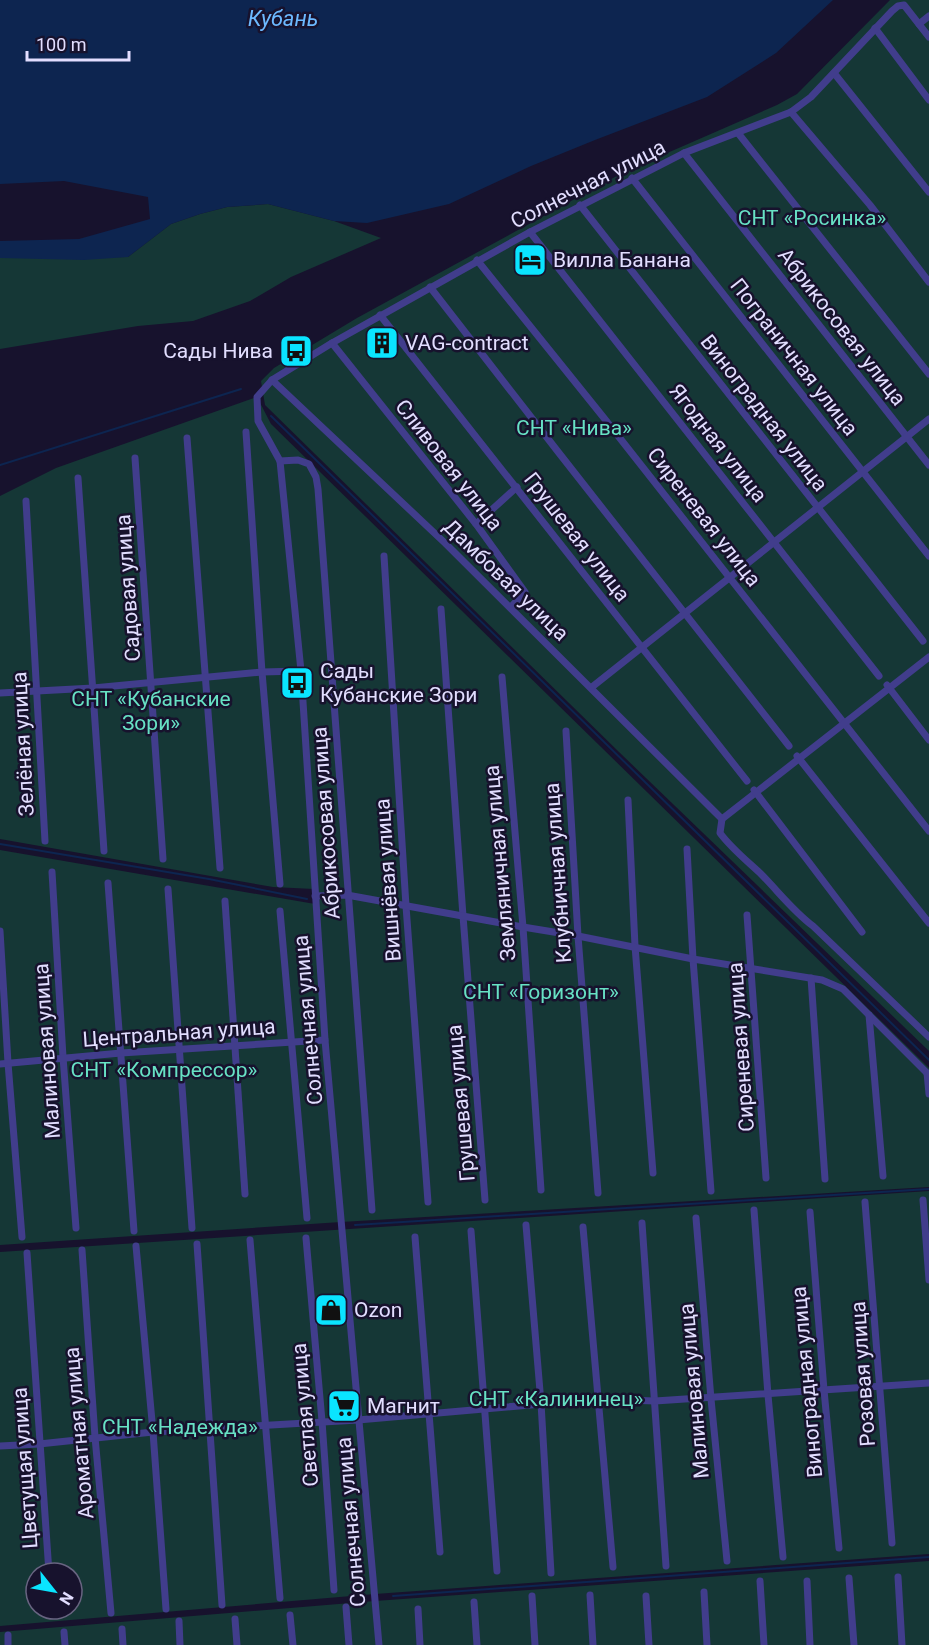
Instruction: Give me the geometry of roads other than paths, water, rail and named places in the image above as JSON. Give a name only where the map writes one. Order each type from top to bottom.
[{"type":"street","name":"Солнечная улица","points":[[379,1645],[325,1040],[301,671],[280,461],[258,421],[257,398],[272,380],[477,260],[684,153],[791,112],[811,97],[898,6],[904,5],[919,24]]},
{"type":"street","points":[[929,16],[919,24],[929,37]]},
{"type":"street","points":[[875,28],[929,100]]},
{"type":"street","points":[[834,72],[929,192]]},
{"type":"street","points":[[791,112],[870,206],[929,282]]},
{"type":"street","points":[[738,133],[929,374]]},
{"type":"street","name":"Абрикосовая улица","points":[[684,153],[929,465]]},
{"type":"street","name":"Пограничная улица","points":[[632,178],[929,556]]},
{"type":"street","name":"Виноградная улица","points":[[580,206],[923,641]]},
{"type":"street","name":"Ягодная улица","points":[[530,232],[879,676]]},
{"type":"street","name":"Сиреневая улица","points":[[477,260],[929,831]]},
{"type":"street","points":[[430,287],[789,746]]},
{"type":"street","name":"Грушевая улица","points":[[380,315],[747,781]]},
{"type":"street","name":"Сливовая улица","points":[[332,343],[476,524],[525,592],[511,607]]},
{"type":"street","name":"Дамбовая улица","points":[[272,380],[511,607],[722,819]]},
{"type":"street","points":[[592,687],[929,419]]},
{"type":"street","points":[[246,432],[262,672],[280,884]]},
{"type":"street","points":[[187,438],[220,868]]},
{"type":"street","name":"Садовая улица","points":[[135,458],[163,859]]},
{"type":"street","name":"Абрикосовая улица","points":[[280,461],[298,460],[309,464],[318,489],[372,1210]]},
{"type":"street","points":[[78,478],[104,851]]},
{"type":"street","points":[[476,524],[517,487]]},
{"type":"street","name":"Зелёная улица","points":[[26,501],[45,841]]},
{"type":"street","name":"Вишнёвая улица","points":[[384,556],[406,906],[428,1202]]},
{"type":"street","name":"Грушевая улица","points":[[441,609],[486,1200]]},
{"type":"street","points":[[929,657],[755,791],[722,819],[720,833],[798,914],[929,1037]]},
{"type":"street","points":[[0,693],[93,688],[262,672],[301,671]]},
{"type":"street","name":"Земляничная улица","points":[[502,677],[542,1190]]},
{"type":"street","points":[[888,687],[929,740]]},
{"type":"street","name":"Клубничная улица","points":[[566,731],[578,936],[598,1193]]},
{"type":"street","points":[[798,757],[929,923]]},
{"type":"street","points":[[755,791],[862,933]]},
{"type":"street","points":[[628,800],[635,946],[653,1173]]},
{"type":"street","points":[[687,849],[711,1191]]},
{"type":"street","name":"Малиновая улица","points":[[52,872],[76,1228]]},
{"type":"street","points":[[108,883],[134,1231]]},
{"type":"street","points":[[168,888],[192,1228]]},
{"type":"street","points":[[315,896],[347,895],[635,946],[693,959],[822,980],[843,989],[928,1074],[929,1094]]},
{"type":"street","points":[[225,901],[245,1194]]},
{"type":"street","points":[[280,911],[307,1218]]},
{"type":"street","name":"Сиреневая улица","points":[[747,915],[766,1178]]},
{"type":"street","points":[[0,931],[4,1063],[22,1237]]},
{"type":"street","points":[[811,978],[825,1179]]},
{"type":"street","points":[[869,1015],[883,1176]]},
{"type":"street","name":"Центральная улица","points":[[4,1063],[325,1040]]},
{"type":"street","points":[[923,1200],[929,1280]]},
{"type":"street","name":"Розовая улица","points":[[865,1202],[892,1543]]},
{"type":"street","points":[[754,1210],[783,1557]]},
{"type":"street","name":"Виноградная улица","points":[[810,1212],[839,1548]]},
{"type":"street","name":"Малиновая улица","points":[[696,1218],[727,1562]]},
{"type":"street","points":[[642,1222],[666,1566]]},
{"type":"street","points":[[526,1225],[541,1403],[551,1573]]},
{"type":"street","points":[[583,1227],[613,1567]]},
{"type":"street","points":[[471,1231],[497,1571]]},
{"type":"street","points":[[415,1237],[440,1552]]},
{"type":"street","name":"Светлая улица","points":[[306,1238],[334,1590]]},
{"type":"street","points":[[250,1239],[280,1598]]},
{"type":"street","points":[[197,1244],[222,1605]]},
{"type":"street","points":[[136,1246],[166,1609]]},
{"type":"street","name":"Ароматная улица","points":[[82,1250],[95,1437],[111,1613]]},
{"type":"street","name":"Цветущая улица","points":[[27,1253],[48,1561]]},
{"type":"street","points":[[0,1446],[153,1432],[358,1420],[598,1399],[655,1401],[711,1399],[929,1383]]},
{"type":"street","points":[[898,1577],[902,1645]]},
{"type":"street","points":[[849,1578],[854,1645]]},
{"type":"street","points":[[760,1581],[764,1645]]},
{"type":"street","points":[[807,1581],[810,1645]]},
{"type":"street","points":[[704,1592],[707,1645]]},
{"type":"street","points":[[590,1595],[593,1645]]},
{"type":"street","points":[[532,1596],[535,1645]]},
{"type":"street","points":[[646,1596],[649,1645]]},
{"type":"street","points":[[474,1602],[477,1645]]},
{"type":"street","points":[[346,1607],[349,1645]]},
{"type":"street","points":[[418,1609],[420,1645]]},
{"type":"street","points":[[290,1615],[293,1645]]},
{"type":"street","points":[[235,1619],[237,1645]]},
{"type":"street","points":[[179,1621],[180,1645]]},
{"type":"street","points":[[122,1629],[123,1645]]},
{"type":"street","points":[[64,1632],[65,1645]]},
{"type":"street","points":[[8,1635],[8,1645]]},
{"type":"water","name":"Кубань","points":[[0,0],[833,0],[776,53],[707,97],[531,166],[449,204],[367,223],[334,221],[268,204],[227,207],[171,224],[128,257],[84,260],[0,258],[0,241],[79,239],[150,219],[148,197],[64,181],[0,184]]},
{"type":"waterway","points":[[0,465],[241,389]]},
{"type":"waterway","points":[[271,416],[929,1060]]},
{"type":"waterway","points":[[0,844],[209,879],[307,899]]},
{"type":"waterway","points":[[355,1225],[929,1189]]},
{"type":"waterway","points":[[393,1596],[929,1557]]},
{"type":"place","name":"Вилла Банана","points":[[530,260]]},
{"type":"place","name":"VAG-contract","points":[[382,343]]},
{"type":"place","name":"Сады Нива","points":[[296,351]]},
{"type":"place","name":"Сады Кубанские Зори","points":[[297,683]]},
{"type":"place","name":"Ozon","points":[[331,1310]]},
{"type":"place","name":"Магнит","points":[[344,1406]]},
{"type":"park label","name":"СНТ «Росинка»","points":[[812,218]]},
{"type":"park label","name":"СНТ «Нива»","points":[[574,428]]},
{"type":"park label","name":"СНТ «Кубанские Зори»","points":[[151,711]]},
{"type":"park label","name":"СНТ «Горизонт»","points":[[541,992]]},
{"type":"park label","name":"СНТ «Компрессор»","points":[[164,1070]]},
{"type":"park label","name":"СНТ «Калининец»","points":[[556,1399]]},
{"type":"park label","name":"СНТ «Надежда»","points":[[180,1427]]}]
